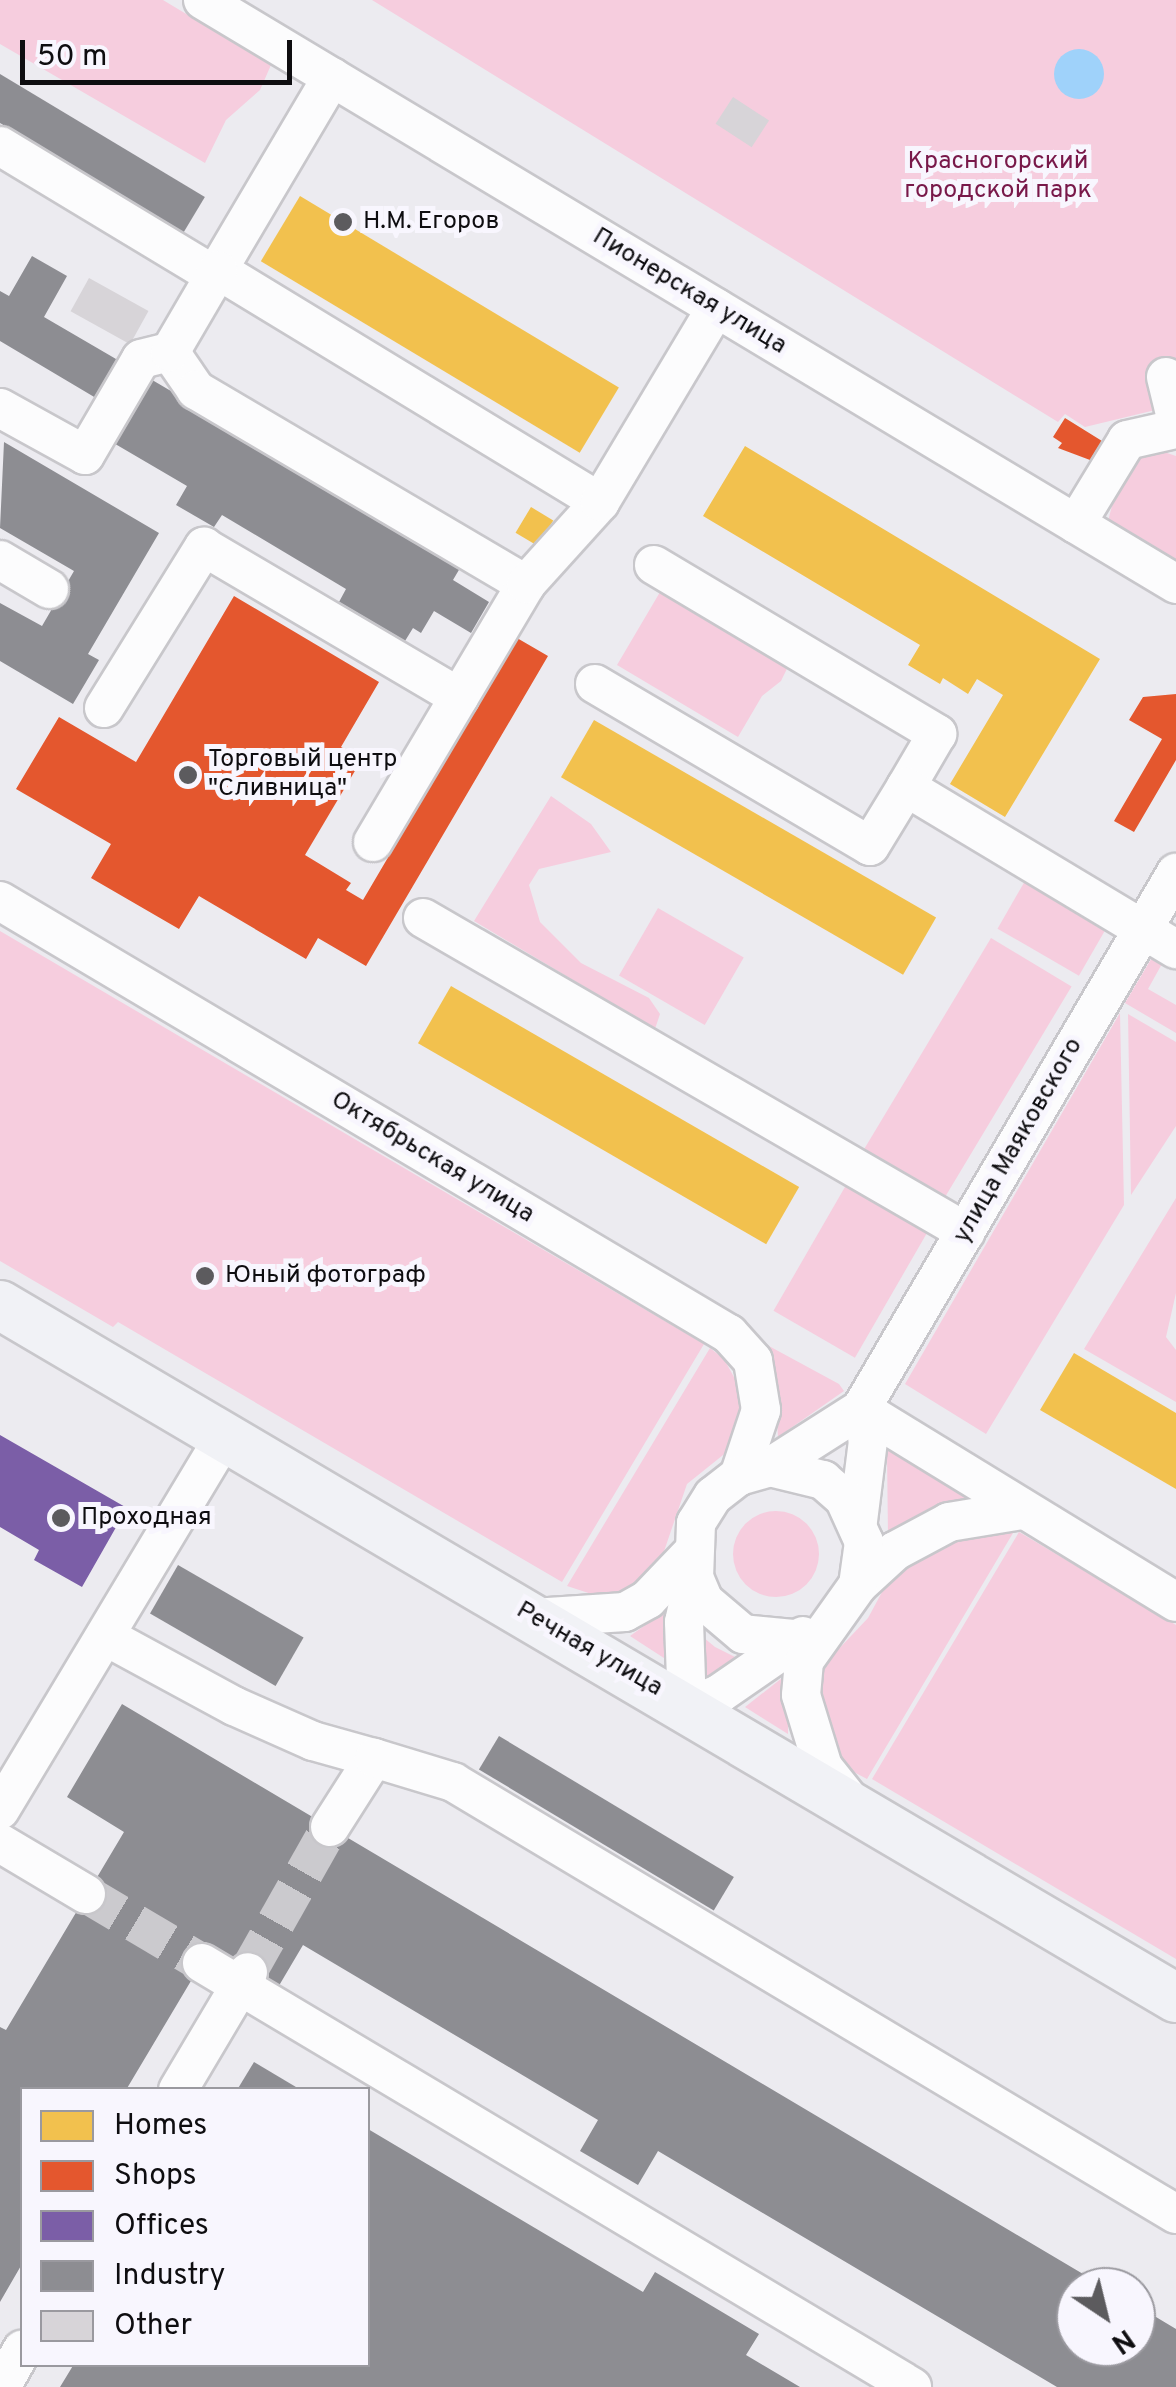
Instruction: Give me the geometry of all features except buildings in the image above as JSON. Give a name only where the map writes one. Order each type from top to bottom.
[{"type":"main road","name":"Речная улица","points":[[0,1305],[687,1706],[1176,1998]]},
{"type":"street","name":"Пионерская улица","points":[[203,0],[1176,584]]},
{"type":"street","points":[[0,408],[85,454],[141,360],[170,352],[332,77]]},
{"type":"street","points":[[0,146],[600,502]]},
{"type":"street","points":[[373,842],[526,584],[600,502],[716,308]]},
{"type":"street","points":[[170,352],[196,390],[526,584]]},
{"type":"street","points":[[1166,377],[1176,418]]},
{"type":"street","points":[[1076,524],[1128,440],[1176,429]]},
{"type":"street","points":[[104,708],[204,547],[459,697]]},
{"type":"street","points":[[0,560],[49,589]]},
{"type":"street","points":[[595,684],[870,846],[937,734],[654,565]]},
{"type":"street","points":[[906,787],[1176,949]]},
{"type":"street","name":"улица Маяковского","points":[[687,1706],[684,1622],[696,1523],[713,1496],[861,1409],[1176,873]]},
{"type":"street","name":"Октябрьская улица","points":[[0,901],[729,1334],[753,1361],[761,1410],[754,1472]]},
{"type":"street","points":[[422,918],[966,1232]]},
{"type":"street","points":[[861,1409],[1176,1602]]},
{"type":"street","points":[[858,1585],[864,1542],[858,1521],[868,1441],[861,1409]]},
{"type":"street","points":[[0,1810],[224,1437]]},
{"type":"street","points":[[754,1472],[823,1480],[858,1521]]},
{"type":"street","points":[[687,1706],[718,1694],[808,1634],[895,1551],[949,1522],[1022,1510]]},
{"type":"street","points":[[692,1566],[704,1601],[732,1627],[768,1640],[808,1634]]},
{"type":"street","name":"улица Маяковского","points":[[532,1618],[625,1612],[692,1566]]},
{"type":"street","points":[[808,1634],[801,1695],[823,1767],[855,1806]]},
{"type":"street","points":[[105,1636],[250,1713],[491,1799],[1176,2214]]},
{"type":"street","points":[[330,1827],[374,1758]]},
{"type":"street","points":[[0,1843],[86,1894]]},
{"type":"street","points":[[202,1963],[244,1979],[912,2387]]},
{"type":"street","points":[[180,2087],[244,1979]]},
{"type":"street","points":[[1,2387],[20,2354]]},
{"type":"green space","points":[[0,0],[163,0],[271,65],[260,90],[226,120],[205,163],[0,44]]},
{"type":"green space","name":"Красногорский городской парк","points":[[372,0],[1176,0],[1176,405],[1085,427],[1065,414],[1058,422]]},
{"type":"green space","points":[[1161,451],[1176,456],[1176,562],[1108,521],[1119,479],[1144,453]]},
{"type":"green space","points":[[663,587],[799,644],[781,681],[762,696],[738,737],[617,665]]},
{"type":"green space","points":[[551,796],[591,824],[611,852],[539,869],[529,885],[540,922],[581,963],[649,998],[660,1014],[655,1029],[474,921]]},
{"type":"green space","points":[[1025,881],[1106,928],[1079,976],[998,929]]},
{"type":"green space","points":[[658,908],[744,958],[705,1025],[619,976]]},
{"type":"green space","points":[[0,931],[704,1344],[562,1582],[118,1322],[113,1327],[0,1261]]},
{"type":"green space","points":[[991,938],[1072,986],[943,1201],[862,1152]]},
{"type":"green space","points":[[1153,956],[1163,962],[1148,989],[1176,1005],[1176,1033],[1125,1003]]},
{"type":"green space","points":[[1120,1013],[1124,1205],[986,1434],[905,1384]]},
{"type":"green space","points":[[1128,1014],[1176,1042],[1176,1126],[1131,1195]]},
{"type":"green space","points":[[849,1180],[930,1227],[855,1358],[774,1311]]},
{"type":"green space","points":[[1176,1198],[1176,1293],[1166,1337],[1176,1350],[1176,1402],[1084,1349]]},
{"type":"green space","points":[[756,1339],[839,1384],[844,1391],[778,1437],[776,1405]]},
{"type":"green space","points":[[710,1348],[724,1359],[745,1397],[738,1443],[687,1484],[659,1566],[646,1583],[607,1599],[567,1586]]},
{"type":"green space","points":[[894,1443],[982,1500],[888,1536],[887,1453]]},
{"type":"green space","points":[[776,1511],[793,1514],[812,1530],[819,1554],[816,1571],[800,1590],[776,1597],[759,1594],[740,1578],[733,1554],[736,1537],[752,1518]]},
{"type":"green space","points":[[996,1525],[1013,1533],[867,1779],[850,1770],[822,1735],[816,1673],[868,1618],[888,1581],[916,1552]]},
{"type":"green space","points":[[1019,1532],[1176,1625],[1176,1959],[872,1779]]},
{"type":"green space","points":[[665,1611],[671,1614],[667,1660],[630,1636]]},
{"type":"green space","points":[[703,1637],[715,1647],[739,1659],[705,1678]]},
{"type":"green space","points":[[782,1678],[788,1682],[788,1734],[745,1707]]},
{"type":"water","points":[[1079,49],[1097,56],[1104,74],[1097,92],[1079,99],[1061,92],[1054,74],[1061,56]]},
{"type":"tunnel","points":[[248,1972],[330,1827]]},
{"type":"tunnel","points":[[86,1894],[202,1963]]},
{"type":"place","name":"Н.М. Егоров","points":[[343,222]]},
{"type":"place","name":"Торговый центр \"Сливница\"","points":[[188,775]]},
{"type":"place","name":"Юный фотограф","points":[[205,1276]]},
{"type":"place","name":"Проходная","points":[[61,1518]]}]
